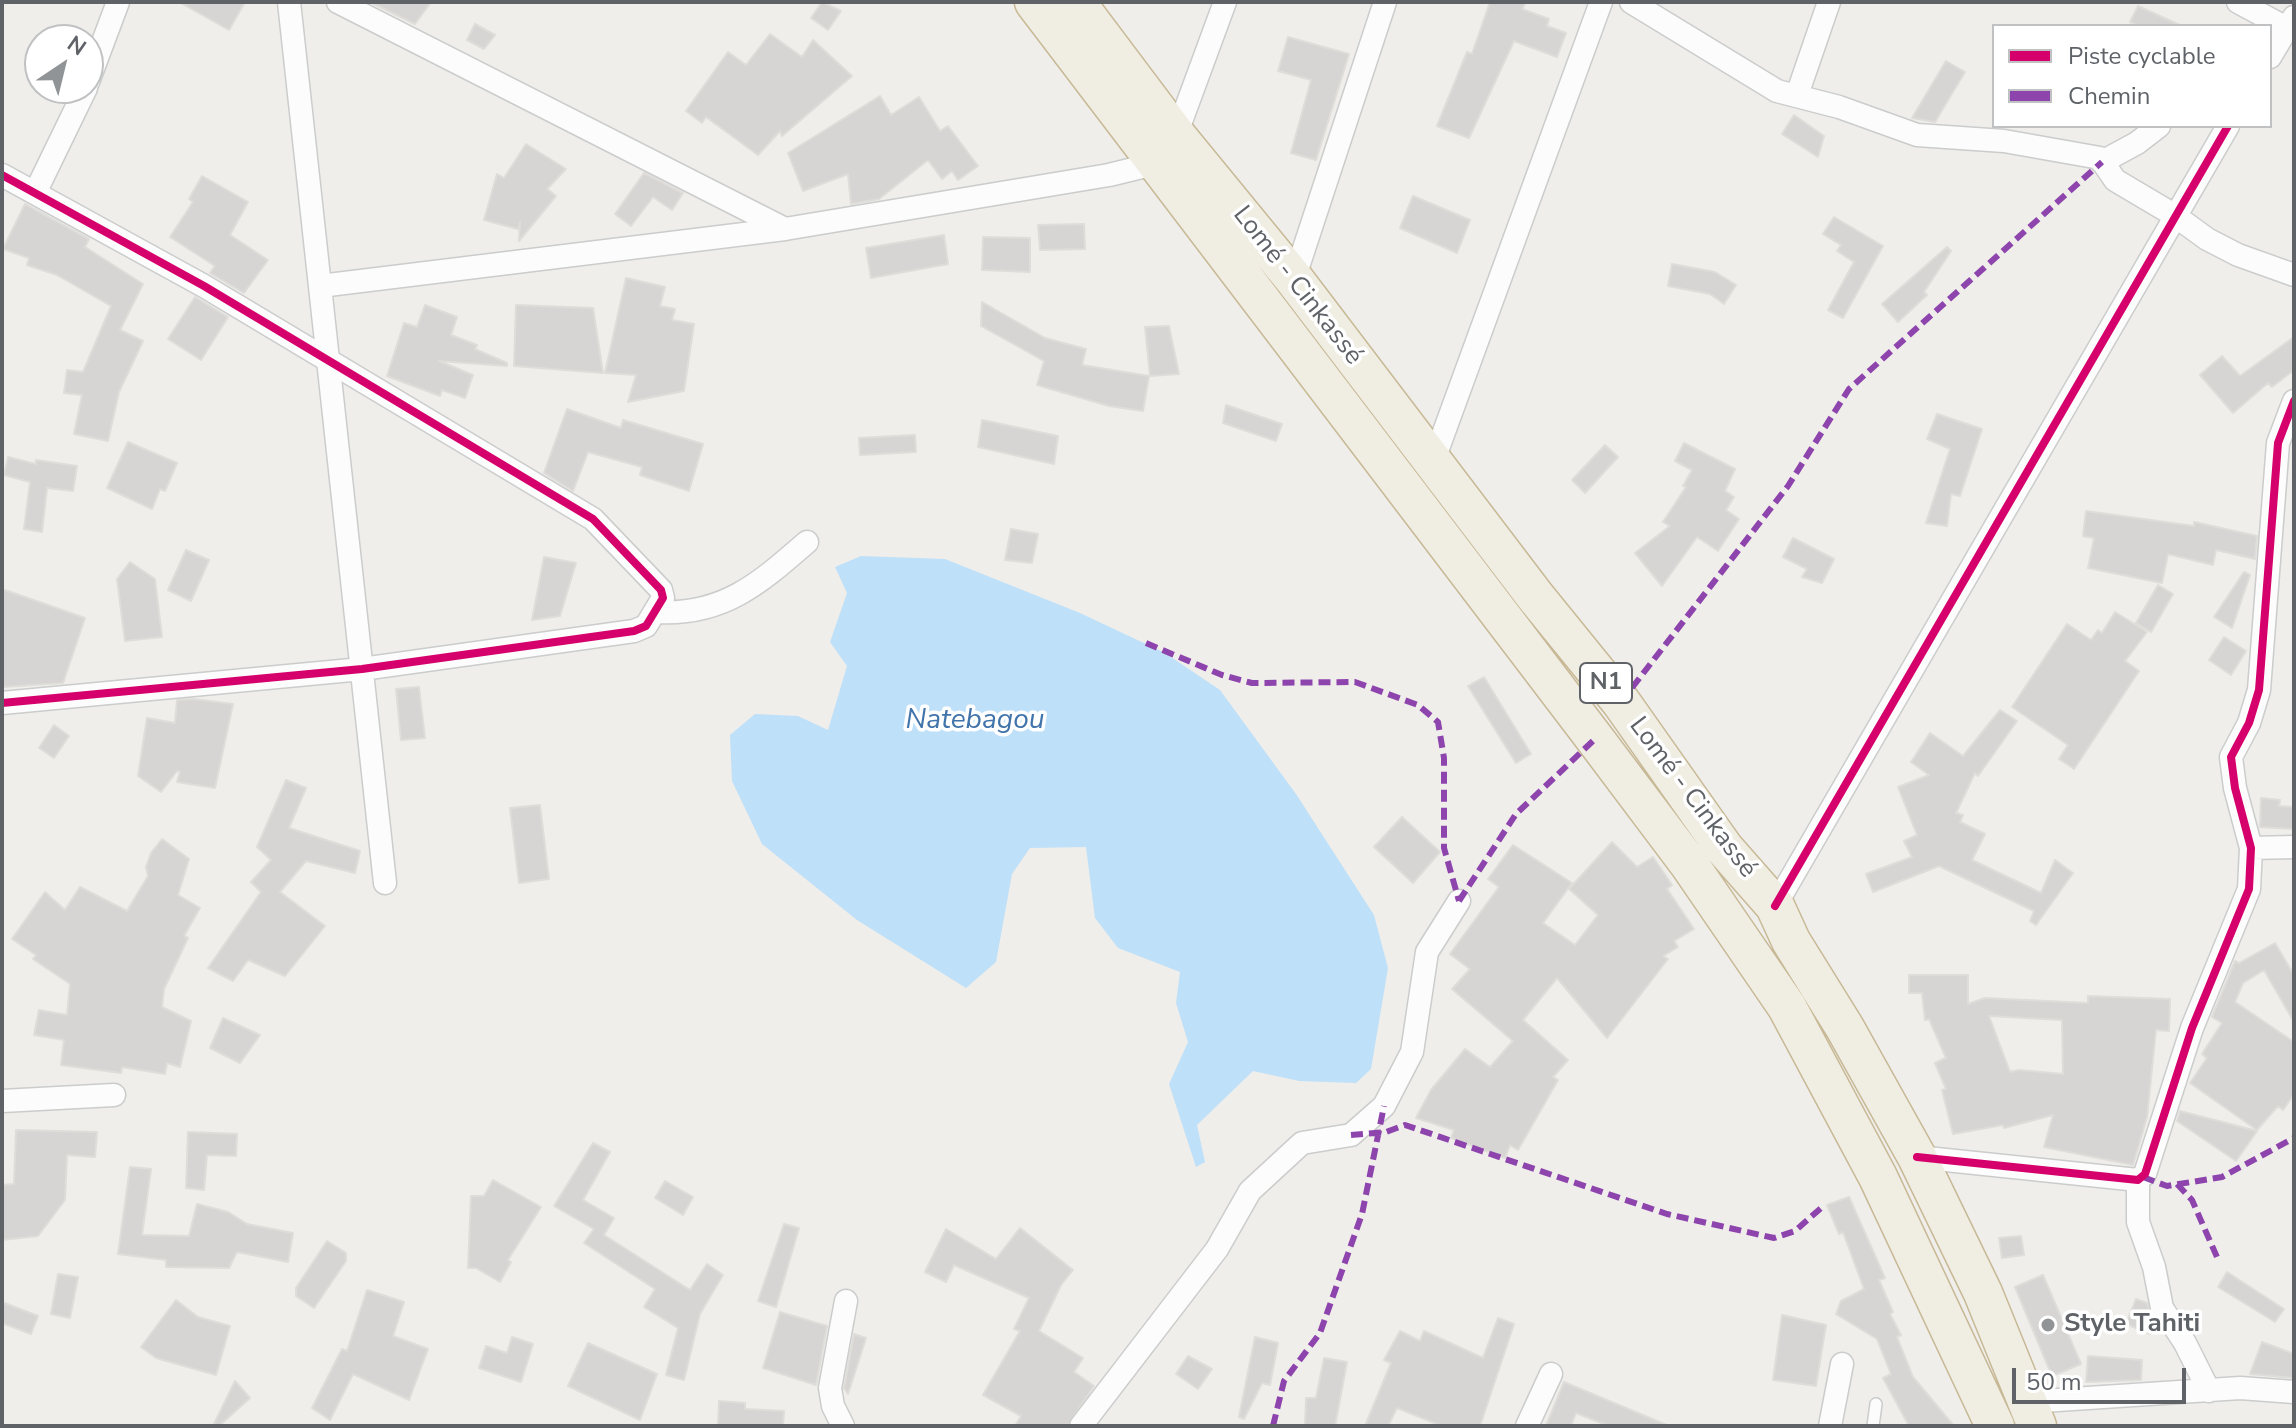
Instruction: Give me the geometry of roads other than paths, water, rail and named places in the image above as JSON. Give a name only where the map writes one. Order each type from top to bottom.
[{"type":"highway","name":"Lomé - Cinkassé","points":[[1034,2],[1165,149],[1294,279],[1621,702],[1724,848],[1775,906],[1791,941],[1845,1028],[1917,1157],[1983,1293],[2032,1414]]},
{"type":"highway","name":"Lomé - Cinkassé","points":[[1076,2],[1165,149],[1614,764],[1787,1007],[1878,1177],[1995,1426]]},
{"type":"street","points":[[104,39],[118,2]]},
{"type":"street","points":[[289,2],[385,883]]},
{"type":"street","points":[[338,2],[785,229]]},
{"type":"street","points":[[320,286],[785,229],[1109,175],[1165,149],[1225,2]]},
{"type":"street","points":[[1294,279],[1385,2]]},
{"type":"street","points":[[1433,462],[1601,2]]},
{"type":"street","points":[[1631,2],[1764,85],[1917,135],[2004,141],[2088,155],[2102,162],[2115,180],[2228,250],[2294,275]]},
{"type":"street","points":[[1797,95],[1829,2]]},
{"type":"street","points":[[2238,2],[2286,23],[2272,53]]},
{"type":"street","points":[[35,193],[78,104]]},
{"type":"street","points":[[2102,162],[2137,143],[2156,128]]},
{"type":"street","points":[[1775,906],[2227,128]]},
{"type":"street","points":[[2,175],[204,286],[593,519],[661,590],[663,598],[646,626],[634,631],[362,669],[2,703]]},
{"type":"street","points":[[1917,1157],[2138,1180],[2145,1174],[2192,1028],[2249,889],[2251,848],[2232,775],[2231,757],[2249,723],[2259,690],[2278,443],[2294,401]]},
{"type":"street","points":[[657,612],[685,614],[752,589],[807,542]]},
{"type":"street","points":[[2251,848],[2294,847]]},
{"type":"street","points":[[1081,1426],[1217,1249],[1250,1191],[1302,1143],[1351,1135],[1384,1106],[1412,1052],[1427,952],[1459,901]]},
{"type":"street","points":[[2,1101],[114,1095]]},
{"type":"street","points":[[2138,1180],[2138,1222],[2154,1267],[2162,1308],[2185,1343],[2209,1391]]},
{"type":"street","points":[[843,1426],[833,1406],[830,1388],[846,1301]]},
{"type":"street","points":[[1830,1426],[1842,1364]]},
{"type":"street","points":[[1527,1426],[1551,1374]]},
{"type":"street","points":[[2032,1414],[2240,1388],[2294,1392]]},
{"type":"lane","points":[[1873,1426],[1876,1404]]},
{"type":"water","name":"Natebagou","points":[[861,556],[945,559],[1080,613],[1165,653],[1220,690],[1296,794],[1374,915],[1388,968],[1371,1069],[1356,1083],[1299,1081],[1253,1071],[1197,1125],[1205,1162],[1196,1167],[1169,1084],[1188,1042],[1176,1003],[1180,972],[1118,948],[1095,918],[1086,847],[1030,848],[1012,874],[996,962],[966,988],[857,920],[762,844],[732,781],[730,735],[755,714],[798,716],[828,730],[847,666],[830,642],[847,593],[835,567]]},
{"type":"place","name":"Style Tahiti","points":[[2048,1325]]}]
